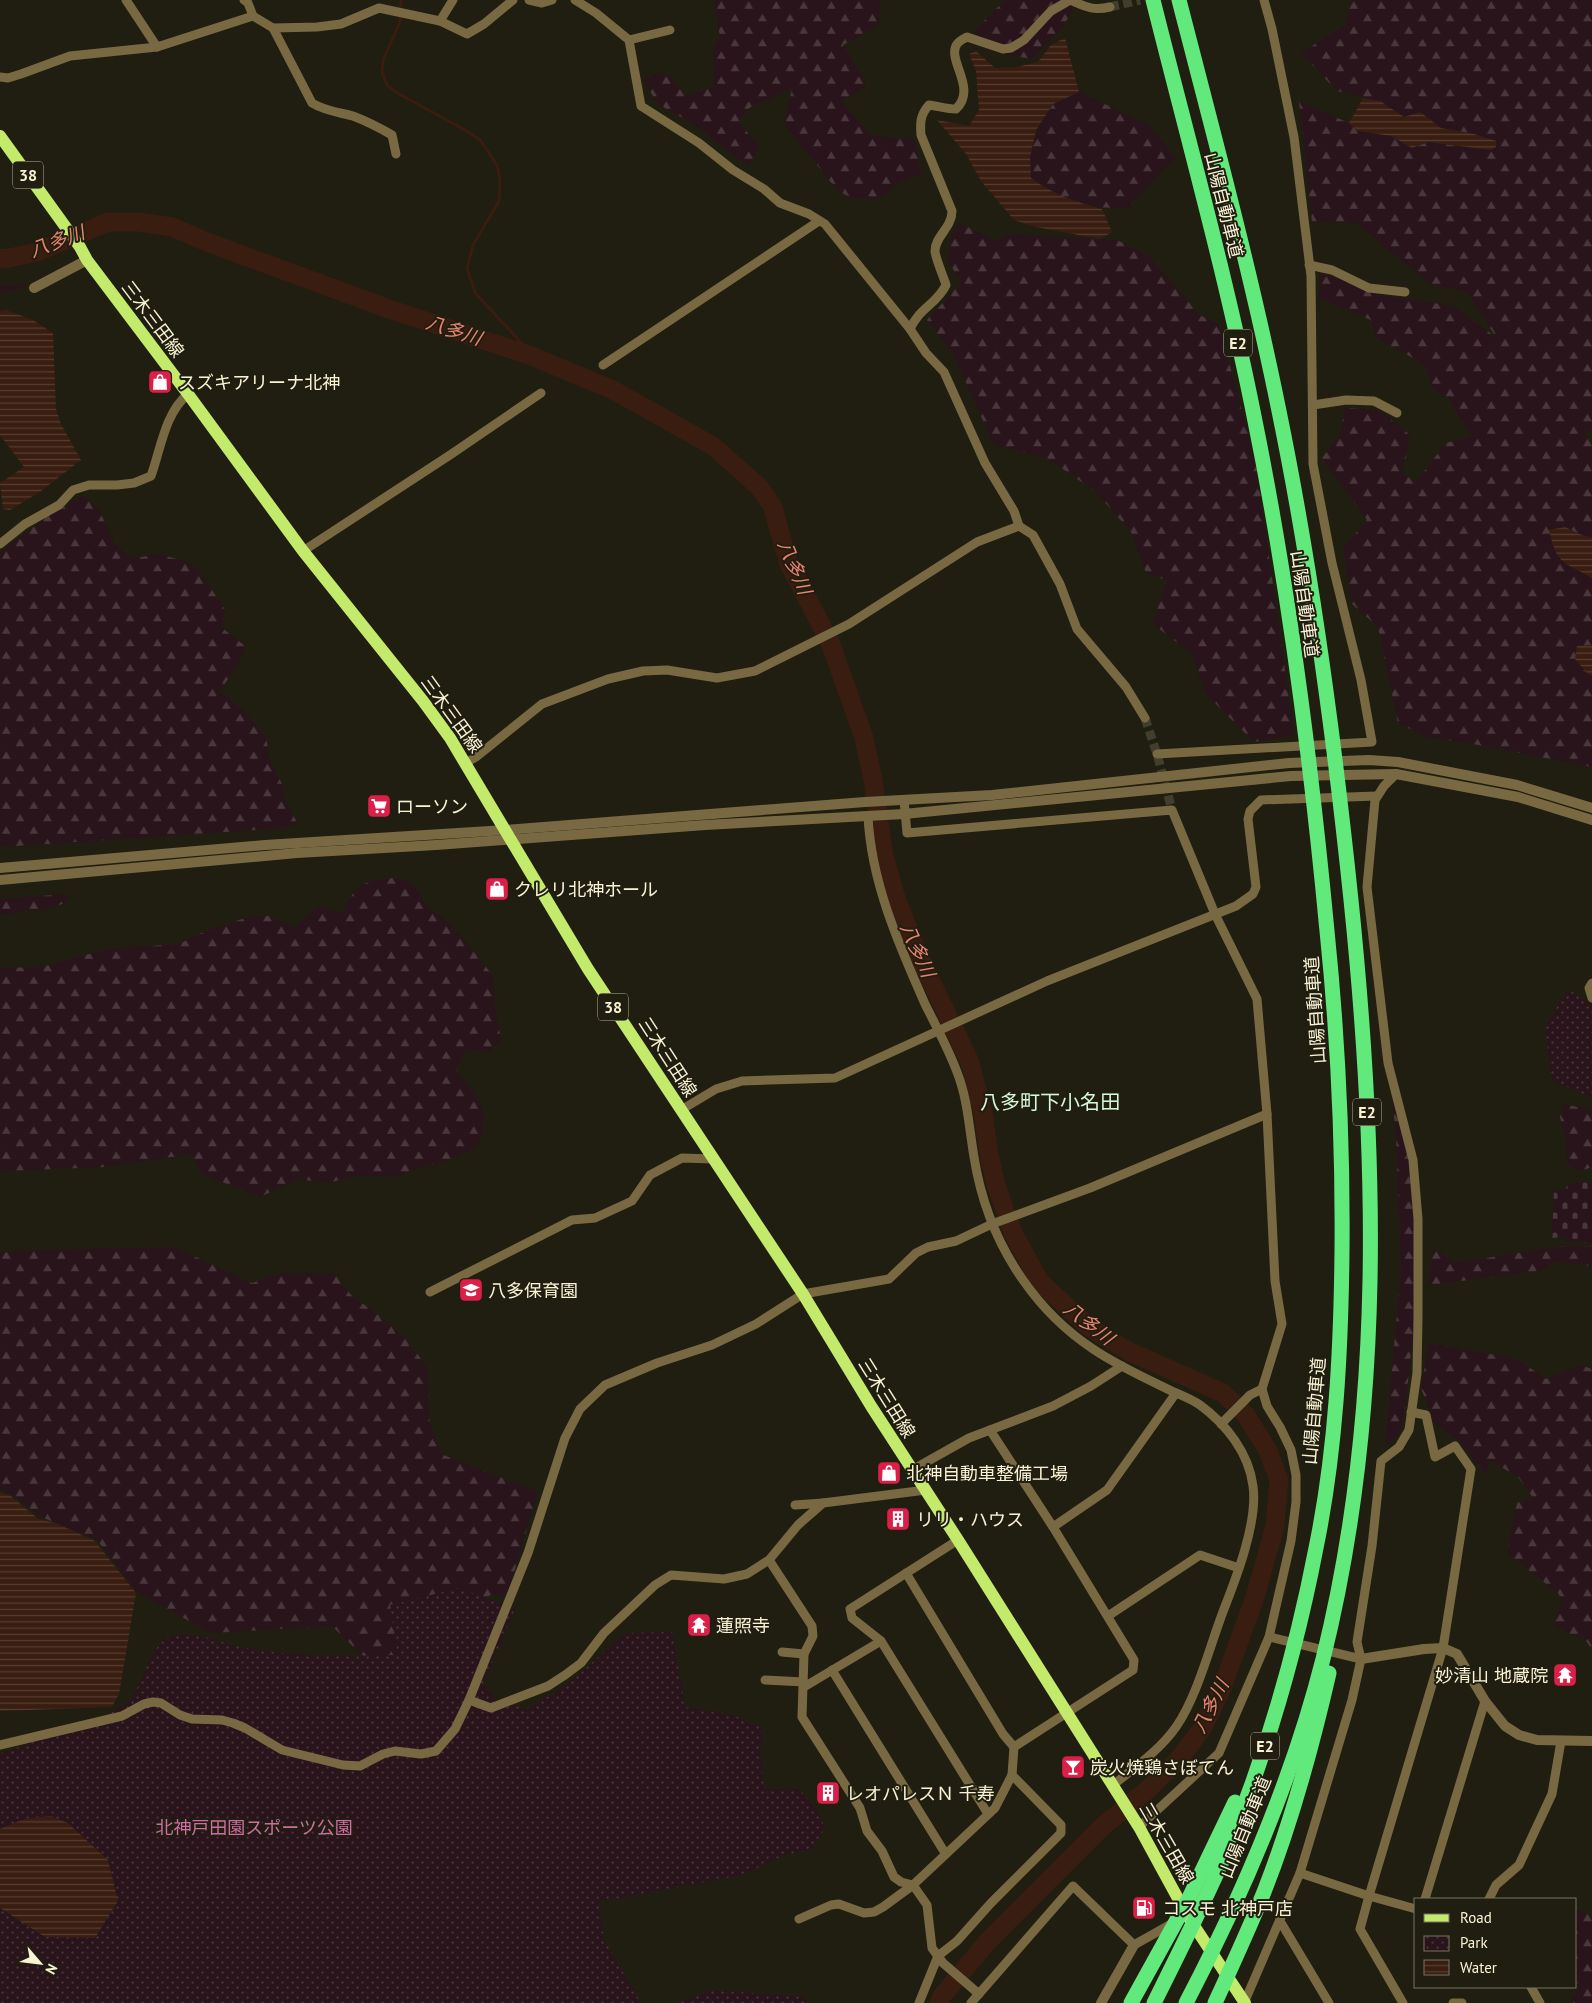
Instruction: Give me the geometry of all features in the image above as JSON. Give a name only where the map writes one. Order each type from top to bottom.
[{"type":"highway","name":"山陽自動車道","points":[[1153,0],[1212,231],[1252,409],[1283,579],[1317,820],[1332,976],[1341,1133],[1341,1283],[1335,1406],[1318,1542],[1304,1610],[1288,1674],[1246,1802],[1189,1933],[1154,2003]]},
{"type":"highway","name":"山陽自動車道","points":[[1178,0],[1264,340],[1296,496],[1326,689],[1357,961],[1368,1132],[1370,1284],[1364,1406],[1356,1478],[1335,1605],[1322,1661],[1307,1714],[1264,1834],[1223,1927],[1186,2003]]},
{"type":"highway","points":[[1131,2003],[1165,1944],[1214,1849],[1236,1800],[1260,1736],[1282,1672],[1328,1472]]},
{"type":"highway","name":"E2","points":[[1215,2003],[1264,1891],[1285,1834],[1317,1723],[1342,1607],[1356,1478]]},
{"type":"main road","name":"三木三田線","points":[[0,136],[57,214],[87,260],[303,551],[423,701],[466,763],[588,969],[803,1294],[871,1406],[1114,1788],[1137,1825],[1187,1915],[1244,2002]]},
{"type":"street","points":[[126,0],[157,47]]},
{"type":"street","points":[[244,0],[248,4],[253,16],[273,28],[312,103],[322,109],[354,117],[392,135],[396,154]]},
{"type":"street","points":[[440,21],[453,0]]},
{"type":"street","points":[[273,28],[316,27],[341,24],[379,8],[440,21],[467,34],[484,24],[513,0]]},
{"type":"street","points":[[529,0],[542,3],[552,0]]},
{"type":"street","points":[[575,0],[596,13],[629,40],[641,106],[699,142],[733,170],[764,189],[780,203],[809,214],[825,224],[910,329],[926,353],[944,372],[985,463],[1014,511],[1019,526],[1033,535],[1060,584],[1077,630],[1126,687],[1145,718]]},
{"type":"street","points":[[910,329],[921,311],[941,296],[946,285],[935,251],[938,241],[952,220],[952,211],[921,135],[920,123],[922,112],[929,105],[956,109],[961,104],[965,94],[954,51],[957,43],[966,37],[1003,49],[1011,48],[1024,40],[1051,11],[1070,0],[1099,10],[1110,7]]},
{"type":"street","points":[[1157,754],[1372,742],[1362,680],[1332,563],[1313,464],[1309,266],[1294,137],[1272,29],[1264,0]]},
{"type":"street","points":[[0,77],[8,78],[22,74],[70,56],[157,47],[253,16]]},
{"type":"street","points":[[629,40],[670,30]]},
{"type":"street","points":[[603,365],[819,221]]},
{"type":"street","points":[[34,288],[87,260]]},
{"type":"street","points":[[1309,266],[1332,270],[1369,288],[1405,292]]},
{"type":"street","points":[[303,551],[541,393]]},
{"type":"street","points":[[0,544],[25,524],[58,505],[73,490],[89,485],[134,483],[151,476],[169,421],[179,402],[188,394]]},
{"type":"street","points":[[1313,405],[1346,400],[1374,401],[1397,413]]},
{"type":"street","points":[[466,763],[542,704],[608,679],[643,671],[667,670],[717,678],[754,671],[849,624],[977,542],[1019,526]]},
{"type":"street","points":[[0,880],[865,802],[992,795],[1289,763],[1369,760],[1398,762],[1517,785],[1592,808]]},
{"type":"street","points":[[0,868],[265,845],[509,835],[904,814],[1291,776],[1396,774],[1518,797],[1592,820]]},
{"type":"street","points":[[1244,2002],[1300,1873],[1342,1734],[1361,1660],[1357,1642],[1372,1546],[1380,1461],[1400,1447],[1409,1430],[1417,1372],[1418,1219],[1413,1160],[1388,1063],[1367,887],[1375,800],[1396,774]]},
{"type":"street","points":[[681,1110],[716,1089],[742,1081],[835,1078],[1046,981],[1236,906],[1253,894],[1256,886],[1248,819],[1250,811],[1261,800],[1378,796]]},
{"type":"street","points":[[904,800],[907,832],[1172,810],[1215,914],[1257,999],[1268,1114],[1275,1281],[1282,1324],[1262,1389],[1267,1406],[1291,1450],[1296,1475],[1296,1502],[1291,1541],[1269,1637],[1219,1753],[1137,1825]]},
{"type":"street","points":[[868,816],[872,853],[889,918],[957,1072],[966,1100],[974,1158],[992,1224],[1014,1265],[1040,1302],[1068,1330],[1086,1344],[1122,1366],[1199,1404],[1221,1424],[1233,1437],[1245,1459],[1253,1486],[1249,1533],[1239,1568],[1190,1700],[1176,1726],[1163,1742],[1114,1788]]},
{"type":"street","points":[[1592,983],[1589,988],[1592,998]]},
{"type":"street","points":[[0,1745],[122,1716],[153,1702],[161,1703],[180,1715],[192,1719],[222,1720],[233,1723],[282,1750],[343,1765],[360,1766],[383,1754],[395,1751],[429,1754],[436,1751],[455,1729],[469,1700],[528,1553],[565,1438],[580,1409],[605,1385],[657,1363],[712,1345],[756,1324],[803,1294],[889,1279],[916,1253],[928,1247],[956,1241],[992,1224],[1090,1188],[1268,1114]]},
{"type":"street","points":[[430,1292],[572,1220],[595,1218],[632,1201],[650,1175],[682,1158],[713,1159]]},
{"type":"street","points":[[912,1470],[969,1438],[1053,1406],[1091,1386],[1122,1366]]},
{"type":"street","points":[[1221,1424],[1250,1395],[1262,1389]]},
{"type":"street","points":[[1053,1527],[1107,1490],[1176,1393]]},
{"type":"street","points":[[1403,2003],[1360,1929],[1443,1648],[1471,1469],[1455,1446],[1435,1457],[1426,1415],[1411,1412]]},
{"type":"street","points":[[990,1430],[1053,1527],[1134,1660],[1133,1670],[1014,1747]]},
{"type":"street","points":[[795,1505],[926,1490]]},
{"type":"street","points":[[469,1700],[491,1708],[548,1686],[581,1663],[604,1633],[655,1585],[671,1575],[724,1578],[747,1574],[769,1560],[798,1525],[823,1503]]},
{"type":"street","points":[[958,1540],[850,1609],[852,1618],[882,1641],[988,1814]]},
{"type":"street","points":[[1108,1616],[1200,1555],[1239,1568]]},
{"type":"street","points":[[769,1560],[812,1626],[813,1636],[804,1654],[802,1717],[860,1808],[867,1831],[882,1851],[894,1878],[901,1882],[913,1884],[926,1906],[932,1948],[940,1960],[976,1991]]},
{"type":"street","points":[[798,1919],[831,1905],[839,1904],[864,1913],[874,1912],[913,1884],[995,1808],[1012,1774],[1014,1747],[1003,1734],[906,1573]]},
{"type":"street","points":[[1269,1637],[1361,1660],[1424,1649],[1443,1648],[1457,1654],[1485,1701],[1505,1726],[1519,1735],[1537,1740],[1592,1741]]},
{"type":"street","points":[[765,1680],[804,1685],[882,1641]]},
{"type":"street","points":[[782,1652],[804,1654]]},
{"type":"street","points":[[832,1670],[946,1853]]},
{"type":"street","points":[[1425,1898],[1485,1701]]},
{"type":"street","points":[[1490,1898],[1496,1885],[1519,1865],[1552,1794],[1562,1741]]},
{"type":"street","points":[[919,2003],[940,1960],[991,1903],[1061,1833],[1061,1826],[1012,1774]]},
{"type":"street","points":[[1300,1873],[1414,1908]]},
{"type":"street","points":[[971,2003],[976,1991],[1073,1886],[1134,1945]]},
{"type":"street","points":[[1101,2003],[1134,1945],[1187,1915]]},
{"type":"street","points":[[1280,1921],[1328,2003]]},
{"type":"street","points":[[1532,1988],[1540,2003]]},
{"type":"street","points":[[1453,2003],[1462,2003]]},
{"type":"green space","points":[[714,0],[880,0],[879,25],[843,45],[867,85],[842,101],[870,135],[915,140],[921,176],[913,176],[899,182],[888,193],[875,200],[852,198],[838,191],[784,124],[792,89],[749,108],[739,122],[760,148],[748,166],[695,125],[658,104],[643,80],[655,74],[671,77],[685,96],[714,87],[713,49],[720,37]]},
{"type":"green space","points":[[1005,0],[1078,0],[1062,29],[1032,59],[1003,54],[973,32]]},
{"type":"green space","points":[[1351,0],[1592,0],[1592,432],[1583,430],[1592,445],[1592,538],[1565,527],[1584,573],[1592,578],[1592,645],[1577,646],[1587,673],[1592,676],[1592,767],[1463,742],[1426,737],[1398,723],[1378,627],[1352,604],[1343,548],[1367,520],[1322,458],[1340,435],[1345,408],[1379,410],[1410,435],[1403,474],[1416,482],[1446,443],[1472,436],[1448,398],[1433,389],[1424,364],[1376,338],[1371,320],[1319,298],[1320,272],[1387,296],[1453,306],[1496,337],[1467,292],[1430,284],[1356,223],[1312,222],[1299,101],[1349,123],[1358,131],[1391,136],[1412,148],[1428,142],[1491,150],[1496,141],[1474,134],[1441,128],[1420,112],[1404,117],[1380,101],[1337,91],[1301,53],[1345,25]]},
{"type":"green space","points":[[1079,92],[1149,125],[1175,158],[1128,208],[1101,207],[1077,202],[1054,193],[1031,178],[1030,157],[1036,131],[1053,104]]},
{"type":"green space","points":[[959,223],[997,241],[1012,234],[1117,240],[1149,256],[1200,315],[1219,325],[1256,463],[1294,735],[1254,742],[1205,693],[1192,654],[1153,624],[1166,580],[1146,573],[1131,532],[1096,492],[1047,458],[994,445],[953,354],[927,320],[962,282],[948,262],[951,236]]},
{"type":"green space","points":[[26,284],[25,288],[0,293],[0,285],[15,286]]},
{"type":"green space","points":[[83,495],[99,510],[115,544],[132,559],[157,554],[182,560],[197,568],[226,611],[221,627],[245,646],[240,661],[220,691],[244,711],[266,737],[270,760],[282,784],[285,801],[298,824],[271,829],[0,847],[0,552],[42,520]]},
{"type":"green space","points":[[392,878],[407,880],[417,890],[429,909],[441,916],[464,939],[493,976],[496,1013],[501,1040],[489,1052],[465,1049],[456,1071],[468,1084],[484,1111],[483,1134],[475,1149],[451,1159],[395,1176],[352,1176],[329,1183],[298,1179],[260,1197],[202,1174],[191,1154],[106,1167],[0,1171],[0,968],[42,967],[108,949],[179,944],[201,933],[251,916],[269,916],[295,928],[317,907],[342,913],[360,886],[372,881]]},
{"type":"green space","points":[[68,894],[69,901],[55,907],[0,915],[0,899]]},
{"type":"green space","points":[[1568,989],[1592,1005],[1592,1098],[1552,1080],[1545,1027]]},
{"type":"green space","points":[[1390,1075],[1412,1169],[1417,1295],[1405,1410],[1400,1434],[1385,1447],[1401,1269],[1396,1137]]},
{"type":"green space","points":[[1563,1104],[1592,1110],[1592,1167],[1580,1171],[1570,1166],[1567,1162],[1566,1141],[1560,1117]]},
{"type":"green space","points":[[1572,1183],[1592,1183],[1592,1243],[1566,1242],[1566,1237],[1552,1238],[1554,1190],[1566,1190],[1566,1187]]},
{"type":"green space","points":[[1562,1246],[1592,1246],[1592,1266],[1555,1262],[1540,1271],[1429,1285],[1433,1248],[1455,1263]]},
{"type":"green space","points":[[174,1247],[252,1283],[282,1273],[334,1273],[351,1295],[406,1339],[428,1368],[429,1418],[441,1454],[538,1492],[507,1596],[490,1595],[391,1683],[332,1626],[211,1633],[138,1593],[97,1540],[39,1516],[15,1496],[0,1489],[0,1253],[37,1250]]},
{"type":"green space","points":[[1429,1343],[1517,1359],[1546,1379],[1580,1365],[1592,1369],[1592,1649],[1583,1637],[1568,1633],[1553,1625],[1561,1604],[1559,1594],[1507,1553],[1517,1502],[1534,1499],[1518,1477],[1491,1461],[1486,1475],[1459,1441],[1434,1423],[1421,1388]]},
{"type":"green space","name":"北神戸田園スポーツ公園","points":[[459,1588],[515,1609],[483,1684],[496,1700],[527,1709],[565,1686],[626,1633],[672,1632],[685,1707],[733,1715],[762,1728],[760,1756],[764,1789],[799,1789],[815,1807],[825,1828],[812,1850],[785,1855],[742,1875],[598,1902],[604,1939],[641,2003],[0,2003],[0,1754],[111,1713],[124,1706],[138,1688],[154,1652],[160,1644],[173,1636],[189,1634],[250,1649],[292,1654],[334,1656],[398,1655],[390,1605]]},
{"type":"green space","points":[[1577,1909],[1592,1917],[1592,2003],[1570,2003],[1578,1991]]},
{"type":"green space","points":[[713,1990],[803,1997],[806,2003],[677,2003]]},
{"type":"water","points":[[1065,38],[1079,92],[1053,104],[1036,130],[1030,157],[1031,178],[1047,189],[1065,197],[1102,209],[1112,232],[1100,239],[1036,227],[1014,220],[981,181],[966,154],[937,120],[969,126],[979,110],[976,71],[969,54],[976,51],[995,68],[1017,67],[1038,62],[1051,45]]},
{"type":"water","points":[[1363,98],[1380,101],[1404,117],[1420,112],[1441,128],[1474,134],[1496,141],[1496,147],[1491,150],[1428,142],[1412,148],[1391,136],[1358,131],[1349,123]]},
{"type":"water","points":[[6,310],[33,320],[53,333],[56,409],[61,424],[81,460],[41,491],[10,510],[3,509],[0,483],[24,467],[0,435],[0,311]]},
{"type":"water","points":[[1565,527],[1592,538],[1592,578],[1568,565],[1558,557],[1549,530]]},
{"type":"water","points":[[1592,645],[1592,676],[1575,659],[1577,646]]},
{"type":"water","points":[[0,1492],[11,1496],[37,1518],[58,1524],[95,1541],[136,1593],[119,1694],[112,1707],[0,1711]]},
{"type":"water","points":[[51,1816],[68,1823],[108,1860],[118,1901],[95,1938],[45,1937],[0,1908],[0,1829],[24,1819]]},
{"type":"waterway","points":[[401,0],[400,22],[383,60],[382,72],[387,85],[397,93],[467,131],[481,141],[497,165],[500,180],[499,201],[473,245],[467,269],[476,294],[517,338],[529,355]]},
{"type":"waterway","name":"八多川","points":[[0,258],[5,259],[37,252],[108,222],[139,222],[172,227],[207,242],[389,309],[529,355],[613,390],[713,446],[759,487],[772,505],[789,564],[830,642],[864,738],[873,780],[884,856],[896,898],[917,952],[970,1062],[983,1113],[989,1155],[996,1185],[1013,1233],[1040,1282],[1089,1327],[1128,1351],[1223,1393],[1245,1414],[1267,1449],[1279,1480],[1275,1526],[1255,1597],[1222,1688],[1203,1727],[1179,1759],[1145,1792],[1104,1825],[988,1941],[942,1996],[939,2003]]},
{"type":"tunnel","points":[[1110,7],[1140,0]]},
{"type":"tunnel","points":[[1145,718],[1172,810]]},
{"type":"place","name":"スズキアリーナ北神","points":[[160,382]]},
{"type":"place","name":"ローソン","points":[[379,806]]},
{"type":"place","name":"クレリ北神ホール","points":[[497,889]]},
{"type":"place","name":"八多保育園","points":[[471,1290]]},
{"type":"place","name":"北神自動車整備工場","points":[[889,1473]]},
{"type":"place","name":"リリ・ハウス","points":[[898,1519]]},
{"type":"place","name":"蓮照寺","points":[[699,1625]]},
{"type":"place","name":"妙清山 地蔵院","points":[[1565,1675]]},
{"type":"place","name":"炭火焼鶏さぼてん","points":[[1073,1767]]},
{"type":"place","name":"レオパレスＮ 千寿","points":[[828,1793]]},
{"type":"place","name":"コスモ 北神戸店","points":[[1144,1908]]},
{"type":"district","name":"八多町下小名田","points":[[1050,1102]]}]
